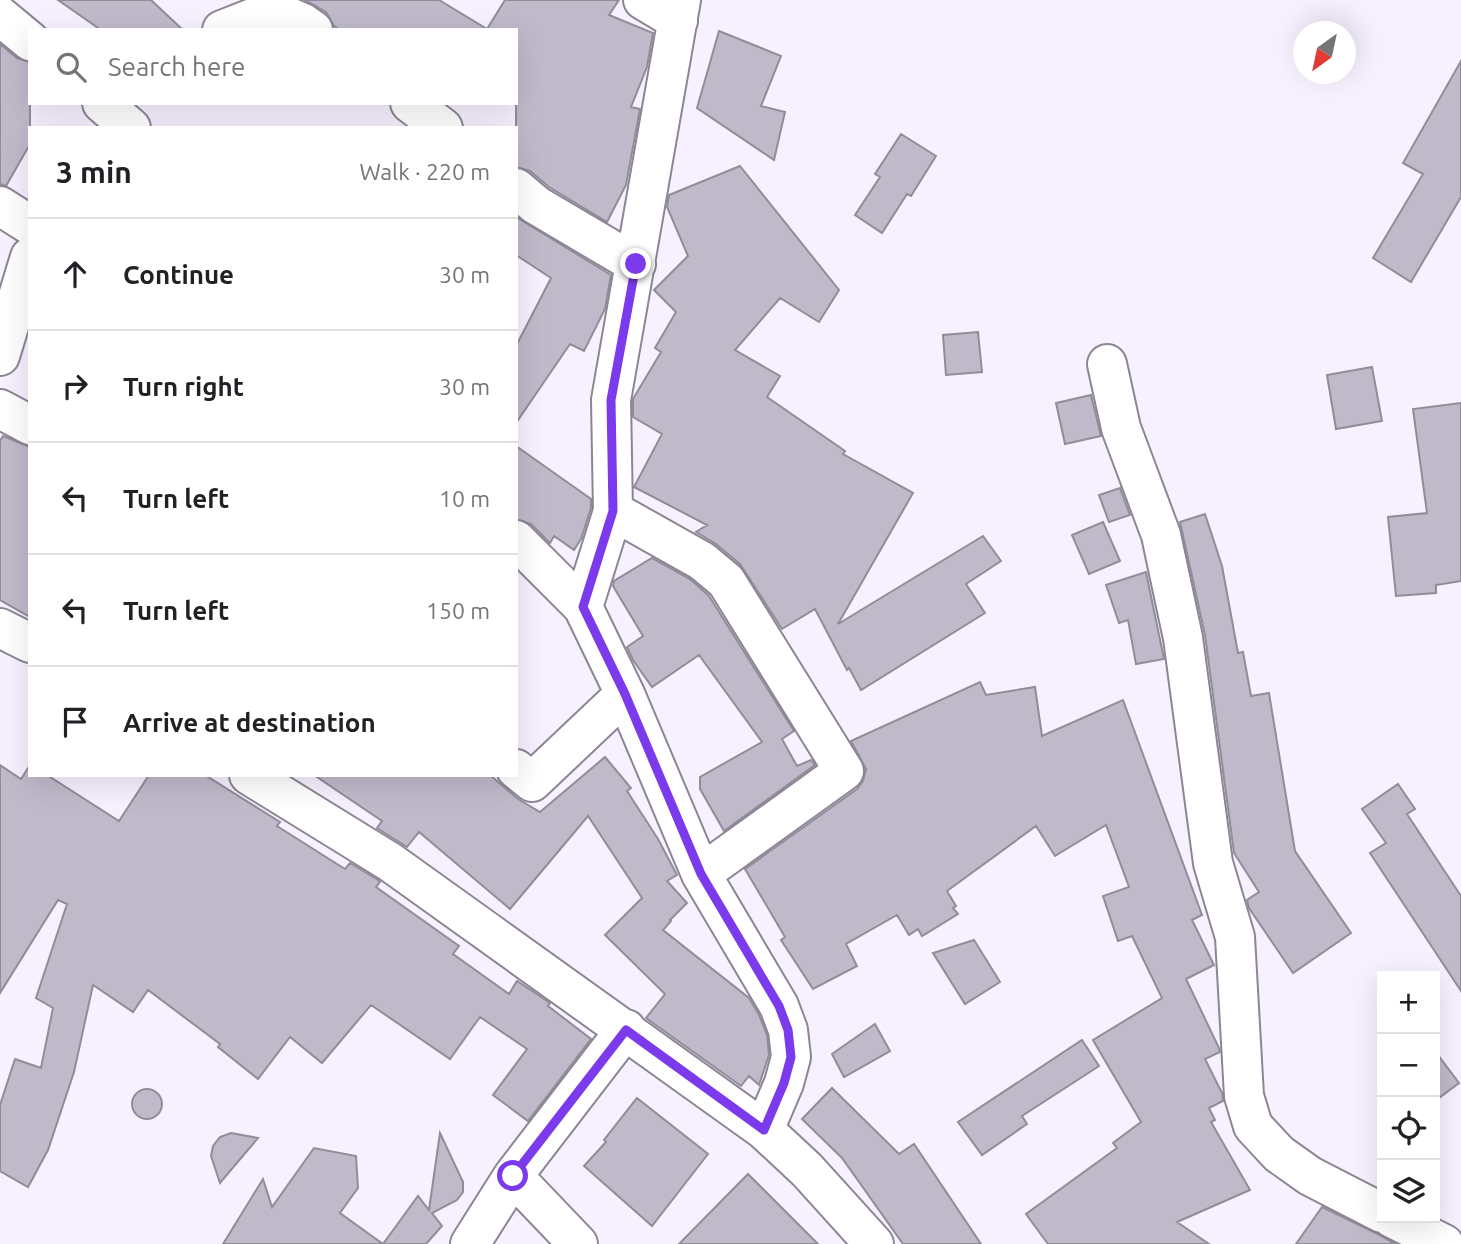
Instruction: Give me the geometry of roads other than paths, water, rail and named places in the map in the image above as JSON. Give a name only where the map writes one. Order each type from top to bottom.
[{"type":"street","points":[[583,607],[613,511],[611,400],[680,11],[643,0]]},
{"type":"street","points":[[227,28],[273,10],[310,28]]},
{"type":"street","points":[[0,16],[28,39]]},
{"type":"street","points":[[413,105],[440,126]]},
{"type":"street","points":[[518,190],[536,205],[636,264]]},
{"type":"street","points":[[0,206],[28,224]]},
{"type":"street","points":[[0,356],[28,264]]},
{"type":"street","points":[[1107,364],[1121,428],[1161,535],[1183,638],[1213,863],[1235,937],[1244,1096],[1252,1126],[1279,1154],[1310,1176],[1377,1210]]},
{"type":"street","points":[[0,410],[28,424]]},
{"type":"street","points":[[613,511],[702,561],[726,581],[844,771],[701,874]]},
{"type":"street","points":[[518,542],[583,607],[625,694],[701,874],[779,1006],[788,1030],[791,1057],[784,1083],[764,1130]]},
{"type":"street","points":[[0,628],[28,642]]},
{"type":"street","points":[[518,771],[532,782],[625,694]]},
{"type":"street","points":[[252,777],[390,862],[764,1130],[807,1170],[874,1244]]},
{"type":"street","points":[[470,1244],[513,1176],[626,1030]]},
{"type":"street","points":[[513,1176],[578,1244]]},
{"type":"street","points":[[1402,1223],[1444,1244]]}]
